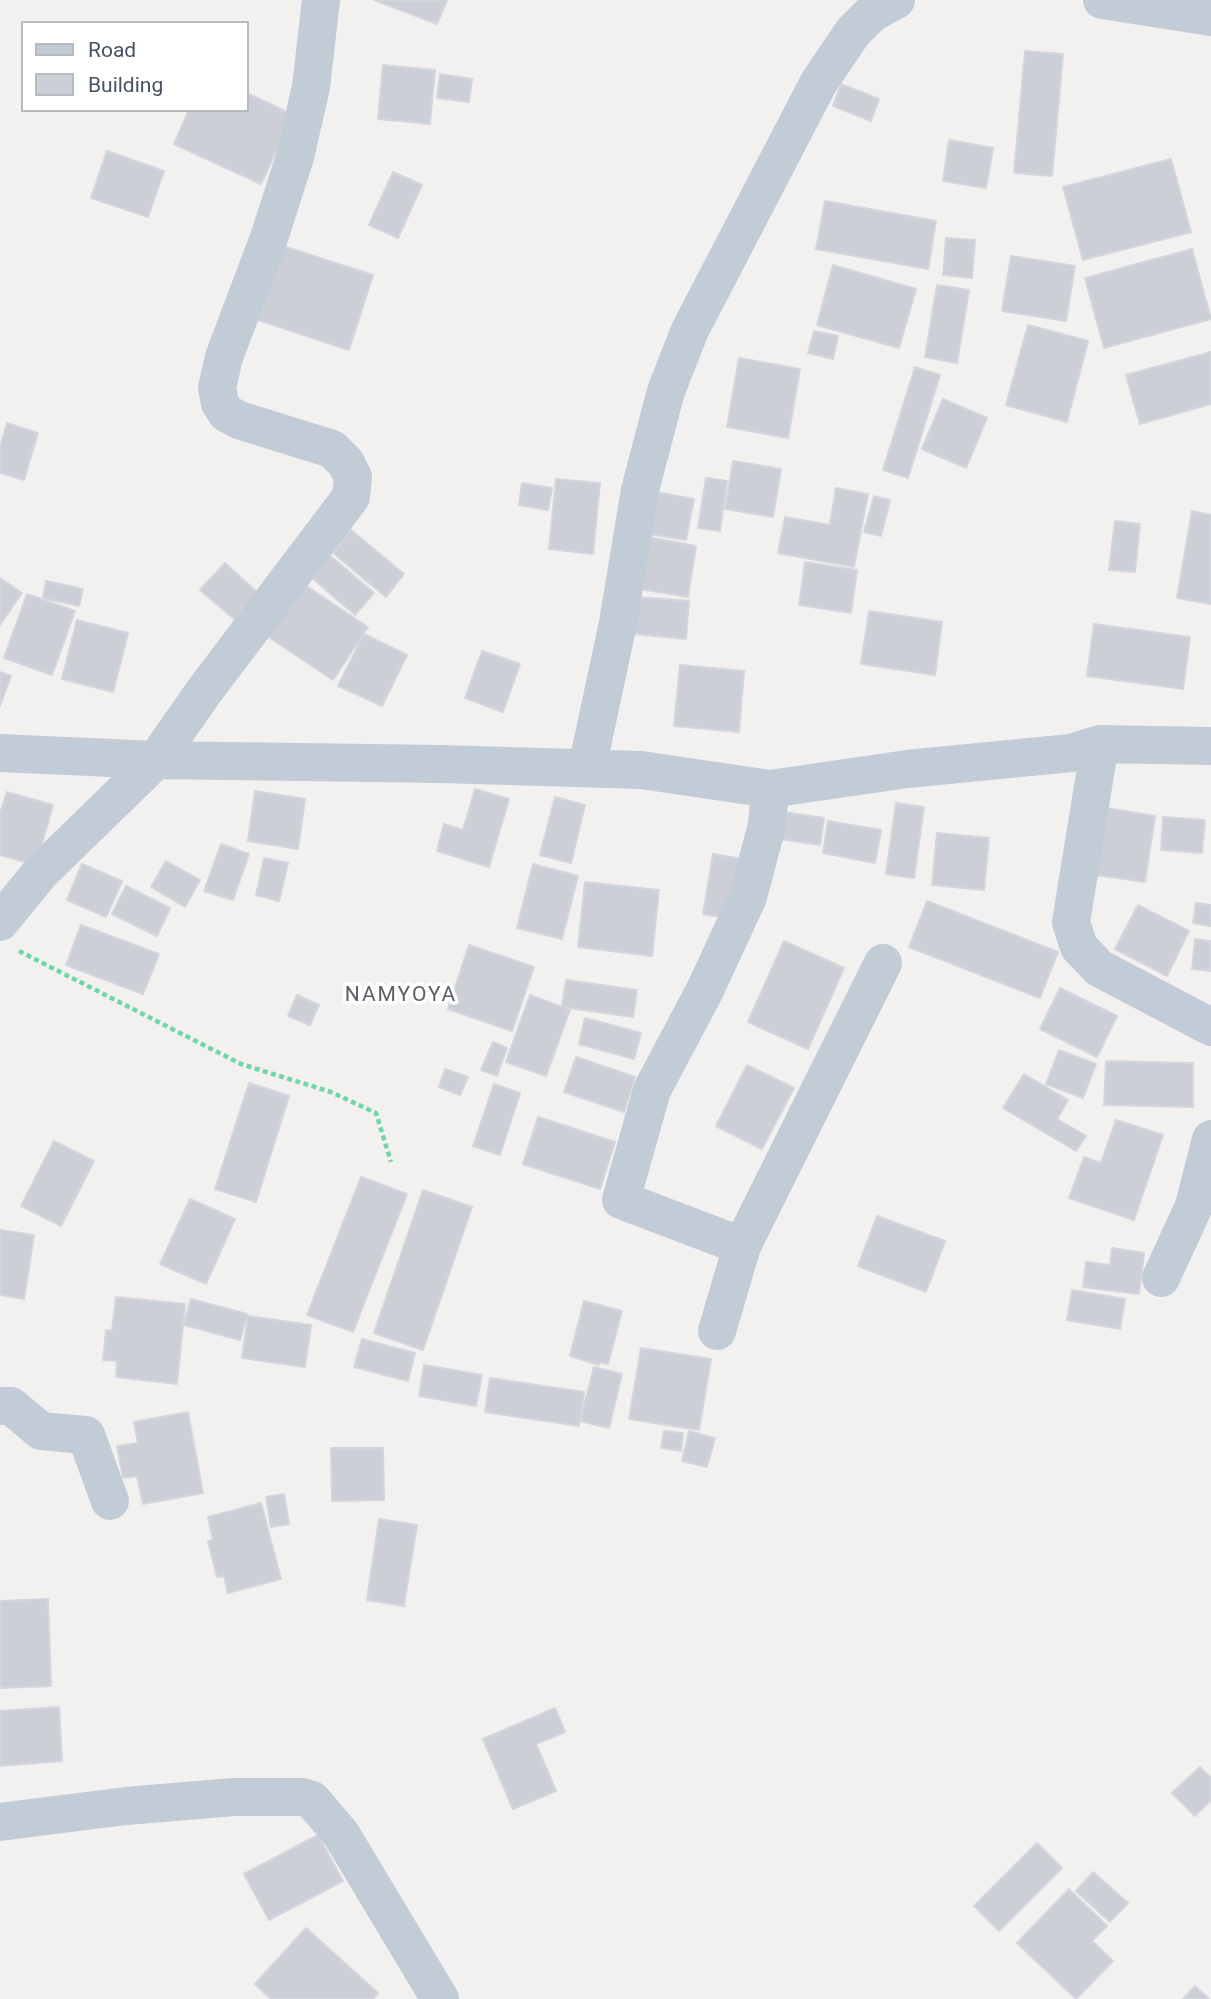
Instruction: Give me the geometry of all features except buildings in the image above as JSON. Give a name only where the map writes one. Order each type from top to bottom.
[{"type":"street","points":[[6,935],[40,873],[156,760],[205,690],[351,497],[353,477],[346,463],[332,449],[226,413],[220,403],[217,387],[223,357],[269,238],[295,157],[311,87],[321,0]]},
{"type":"street","points":[[587,768],[618,623],[640,490],[666,391],[685,342],[819,82],[853,32],[872,13],[896,0]]},
{"type":"street","points":[[1102,0],[1211,17]]},
{"type":"street","points":[[0,753],[156,760],[641,770],[770,789],[907,769],[1071,753],[1100,744],[1211,746]]},
{"type":"street","points":[[1100,744],[1071,922],[1079,947],[1099,968],[1211,1027]]},
{"type":"street","points":[[742,1246],[621,1200],[652,1090],[705,990],[748,897],[767,825],[770,789]]},
{"type":"street","points":[[718,1331],[742,1246],[883,964]]},
{"type":"street","points":[[1161,1278],[1194,1206],[1211,1139]]},
{"type":"street","points":[[0,1406],[12,1406],[41,1431],[86,1435],[110,1501]]},
{"type":"street","points":[[0,1822],[126,1806],[234,1797],[302,1797],[312,1801],[341,1834],[426,1993]]},
{"type":"path","points":[[6,935],[241,1064],[331,1092],[376,1113],[391,1162]]},
{"type":"district","name":"NAMYOYA","points":[[401,996]]}]
